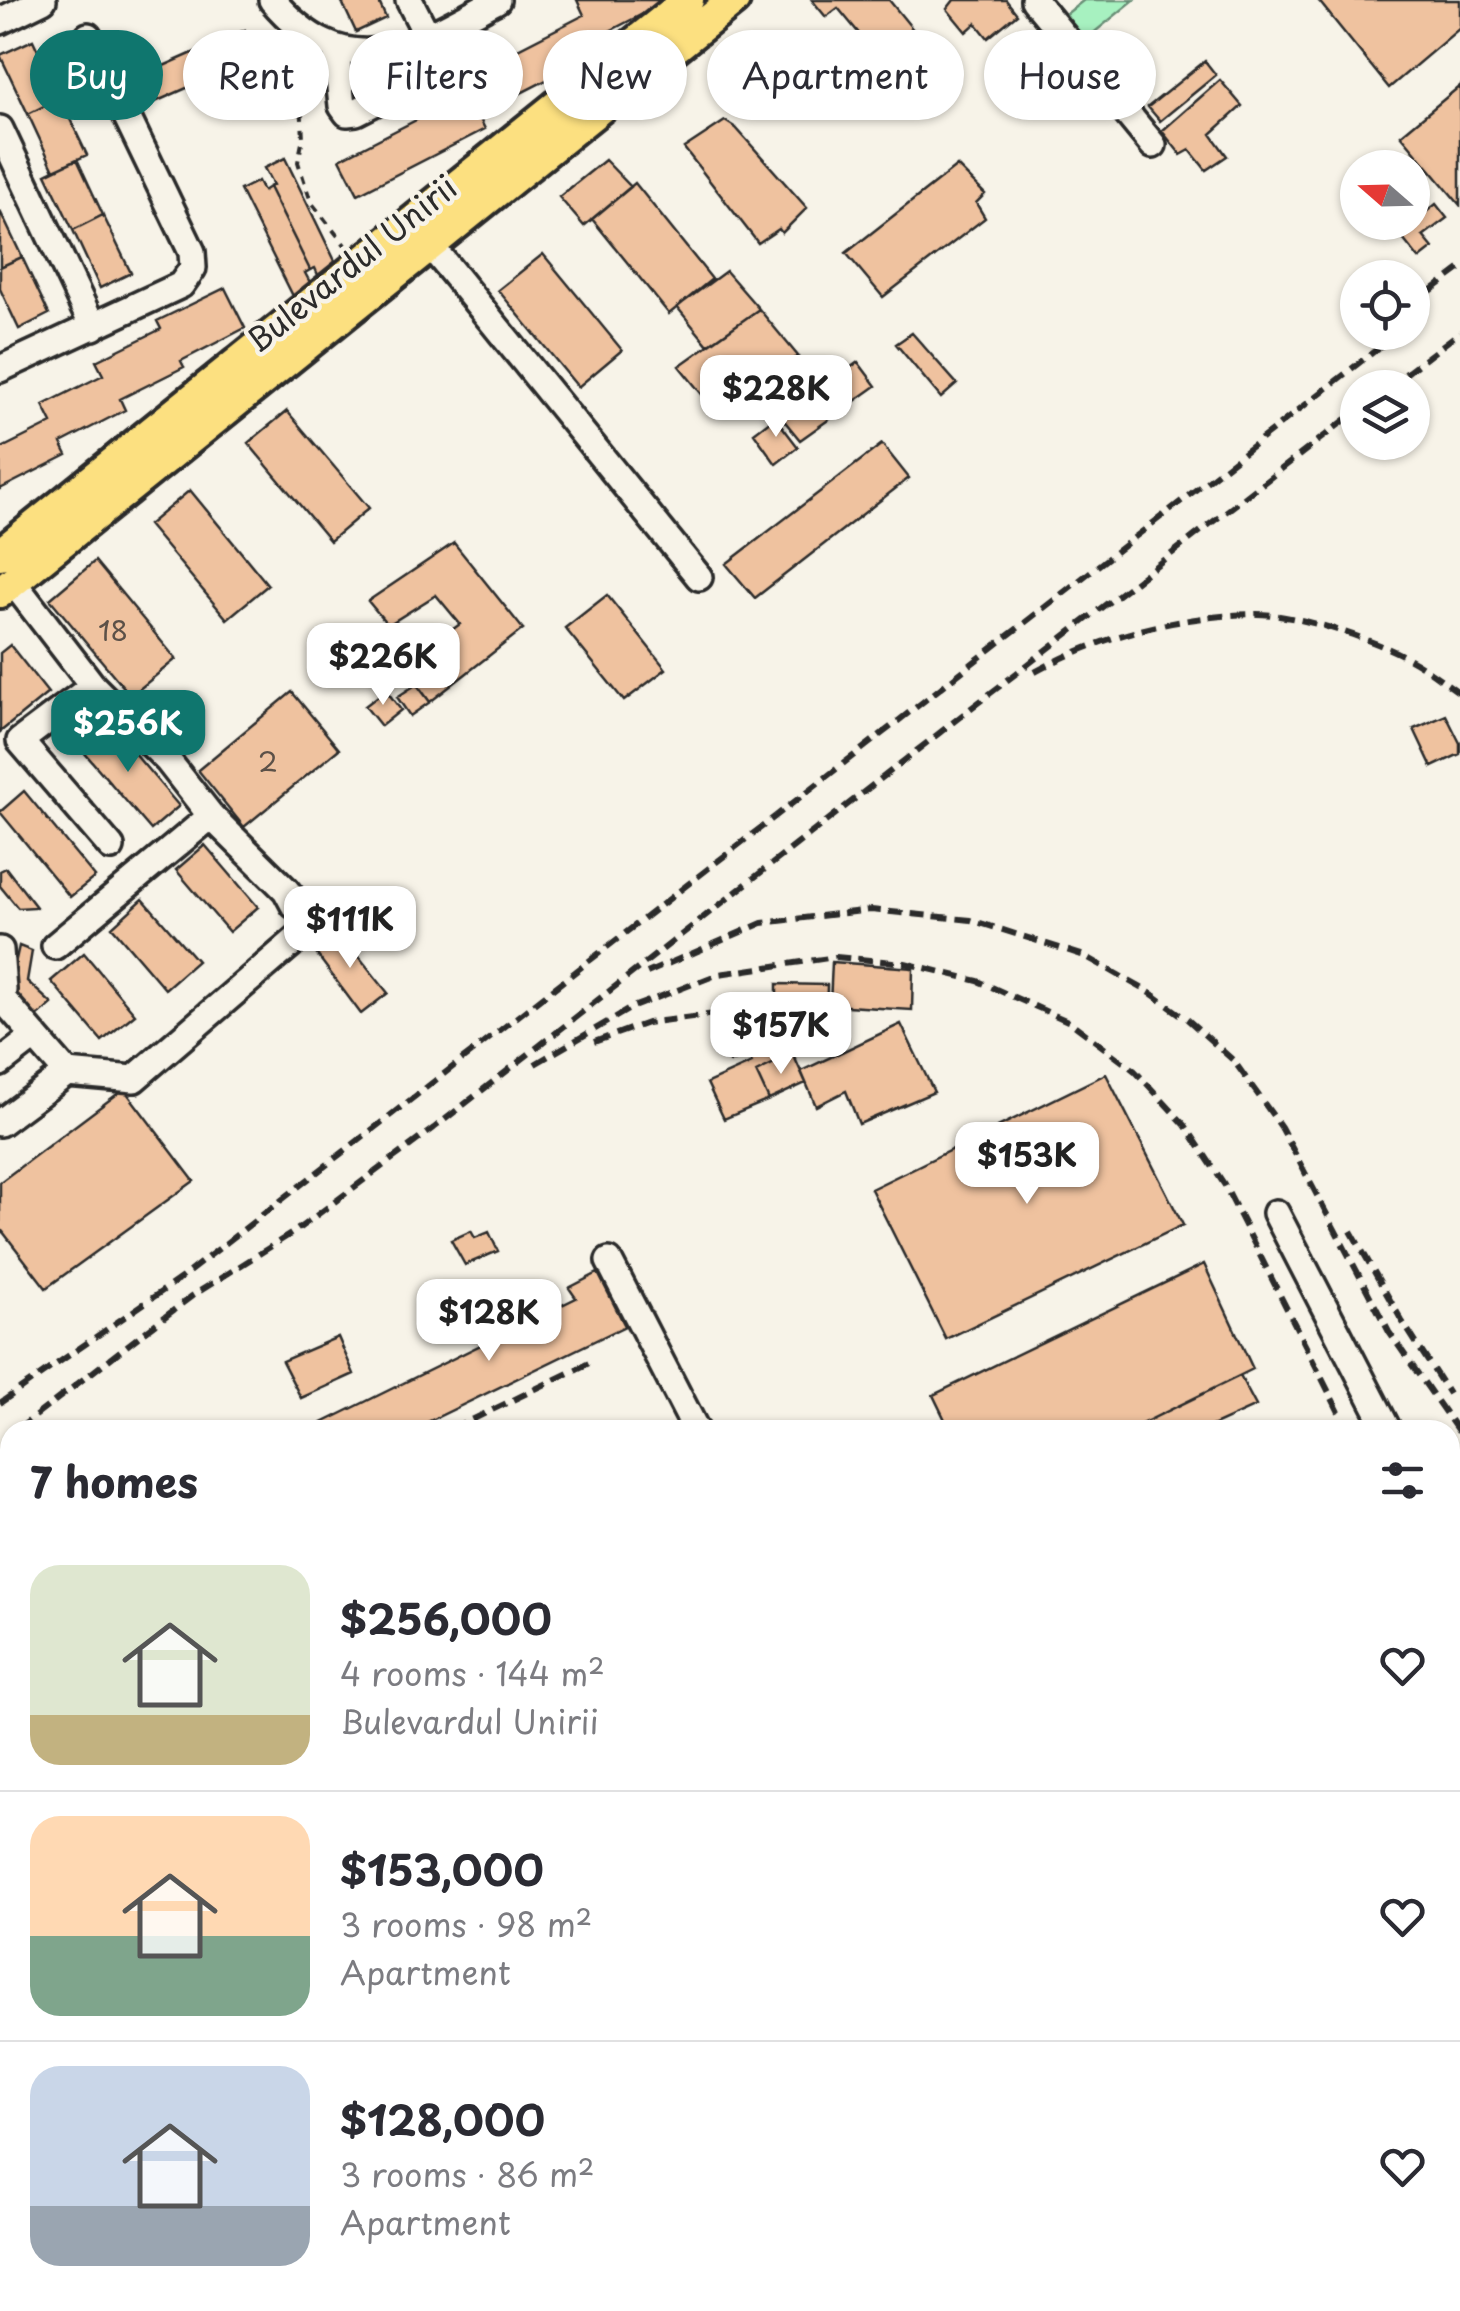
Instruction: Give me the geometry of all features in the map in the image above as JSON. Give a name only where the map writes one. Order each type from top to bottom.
[{"type":"main road","name":"Bulevardul Unirii","points":[[0,554],[686,8],[734,0]]},
{"type":"main road","name":"Bulevardul Unirii","points":[[4,579],[430,245],[686,8]]},
{"type":"street","points":[[0,21],[43,0]]},
{"type":"street","points":[[272,0],[315,41],[349,52]]},
{"type":"street","points":[[409,0],[424,30]]},
{"type":"street","points":[[439,30],[497,0]]},
{"type":"street","points":[[1034,0],[1154,145]]},
{"type":"street","points":[[336,50],[342,106],[349,113]]},
{"type":"street","points":[[0,369],[181,285],[193,268],[192,252],[128,120]]},
{"type":"street","points":[[0,130],[93,327]]},
{"type":"street","points":[[430,245],[699,577]]},
{"type":"street","name":"Bulevardul Unirii","points":[[4,579],[93,686],[286,890]]},
{"type":"street","points":[[93,686],[10,750],[112,847]]},
{"type":"street","points":[[54,946],[212,816]]},
{"type":"street","points":[[286,890],[299,914]]},
{"type":"street","points":[[0,1123],[67,1073],[134,1079],[313,925],[286,890]]},
{"type":"street","points":[[0,950],[0,994],[67,1073]]},
{"type":"street","points":[[0,1064],[35,1036]]},
{"type":"street","points":[[1276,1213],[1383,1420]]},
{"type":"street","points":[[608,1262],[691,1420]]},
{"type":"path","points":[[336,50],[300,83],[303,138],[298,162],[311,202],[348,247]]},
{"type":"green space","points":[[1084,0],[1134,0],[1097,30],[1077,30],[1065,15]]},
{"type":"building","points":[[341,0],[378,0],[386,18],[355,30]]},
{"type":"building","points":[[577,0],[660,0],[662,4],[612,30],[555,30],[584,15]]},
{"type":"building","points":[[812,0],[889,0],[913,30],[856,30],[838,8],[826,17]]},
{"type":"building","points":[[954,0],[1006,0],[1017,14],[998,30],[984,33],[976,23],[966,32],[947,9]]},
{"type":"building","points":[[1318,0],[1460,0],[1460,28],[1389,88]]},
{"type":"building","points":[[543,36],[543,82],[523,92],[523,46]]},
{"type":"building","points":[[30,41],[28,114],[0,55]]},
{"type":"building","points":[[183,57],[183,90],[163,99],[163,66]]},
{"type":"building","points":[[1205,61],[1216,75],[1160,121],[1156,116],[1156,101]]},
{"type":"building","points":[[1220,80],[1242,106],[1211,134],[1227,156],[1206,170],[1190,150],[1181,155],[1162,131]]},
{"type":"building","points":[[1460,86],[1460,205],[1430,169],[1430,150],[1414,150],[1401,135]]},
{"type":"building","points":[[31,120],[70,120],[87,155],[54,170]]},
{"type":"building","points":[[416,120],[480,120],[485,129],[358,194],[340,159]]},
{"type":"building","points":[[725,121],[736,128],[807,208],[782,233],[779,229],[758,243],[684,148]]},
{"type":"building","points":[[285,158],[337,265],[318,275],[315,268],[310,270],[269,187],[273,185],[264,168]]},
{"type":"building","points":[[77,159],[103,215],[73,230],[46,174]]},
{"type":"building","points":[[605,160],[631,187],[584,226],[559,197]]},
{"type":"building","points":[[957,166],[985,194],[976,203],[985,218],[883,297],[846,253]]},
{"type":"building","points":[[258,181],[263,191],[269,187],[310,270],[305,273],[313,288],[294,298],[240,190]]},
{"type":"building","points":[[635,183],[712,279],[669,314],[592,219]]},
{"type":"building","points":[[1436,204],[1447,218],[1430,231],[1430,209]]},
{"type":"building","points":[[0,211],[22,257],[0,267]]},
{"type":"building","points":[[103,215],[131,273],[100,288],[73,230]]},
{"type":"building","points":[[1404,240],[1426,240],[1433,248],[1419,259]]},
{"type":"building","points":[[543,254],[622,350],[578,387],[498,290]]},
{"type":"building","points":[[22,257],[49,314],[19,329],[0,289],[0,267]]},
{"type":"building","points":[[726,271],[759,309],[708,345],[677,307]]},
{"type":"building","points":[[225,288],[245,328],[181,361],[184,367],[120,399],[125,410],[61,443],[67,455],[0,489],[0,449],[52,423],[43,405],[103,375],[96,361],[161,329],[157,321]]},
{"type":"building","points":[[759,309],[798,356],[718,414],[679,366]]},
{"type":"building","points":[[912,333],[957,384],[941,398],[896,344]]},
{"type":"building","points":[[858,362],[876,386],[800,440],[782,418]]},
{"type":"building","points":[[287,411],[369,508],[330,541],[248,443]]},
{"type":"building","points":[[775,417],[798,447],[776,464],[754,433]]},
{"type":"building","points":[[882,444],[909,478],[755,598],[726,564]]},
{"type":"building","points":[[190,490],[268,585],[227,619],[148,525]]},
{"type":"building","points":[[454,543],[523,629],[430,702],[403,666],[460,624],[436,595],[388,625],[368,601]]},
{"type":"building","points":[[95,561],[176,659],[131,696],[50,599]]},
{"type":"building","points":[[607,595],[666,669],[624,701],[565,628]]},
{"type":"building","points":[[371,630],[386,650],[369,662],[354,641]]},
{"type":"building","points":[[10,645],[48,693],[0,732],[0,653]]},
{"type":"building","points":[[417,684],[430,702],[410,716],[397,697]]},
{"type":"building","points":[[386,690],[401,710],[381,726],[365,706]]},
{"type":"building","points":[[292,692],[339,749],[244,827],[198,770]]},
{"type":"building","points":[[1446,715],[1460,743],[1460,754],[1432,767],[1414,729]]},
{"type":"building","points":[[105,719],[179,806],[151,830],[77,744]]},
{"type":"building","points":[[24,791],[95,877],[70,897],[0,812]]},
{"type":"building","points":[[205,845],[258,907],[229,932],[176,870]]},
{"type":"building","points":[[6,868],[36,907],[18,908],[0,886],[0,871]]},
{"type":"building","points":[[143,899],[197,961],[165,989],[112,927]]},
{"type":"building","points":[[336,928],[388,993],[361,1014],[312,948]]},
{"type":"building","points":[[19,946],[32,951],[27,981],[52,1004],[35,1019],[10,986]]},
{"type":"building","points":[[84,953],[135,1014],[102,1041],[51,981]]},
{"type":"building","points":[[832,962],[913,968],[912,1010],[830,1005]]},
{"type":"building","points":[[777,984],[827,985],[826,1017],[777,1016]]},
{"type":"building","points":[[773,1019],[793,1054],[756,1072],[769,1100],[724,1119],[707,1083],[752,1063],[748,1055],[730,1062],[723,1043]]},
{"type":"building","points":[[901,1024],[934,1092],[859,1124],[846,1091],[816,1106],[801,1071]]},
{"type":"building","points":[[793,1054],[806,1083],[769,1100],[756,1072]]},
{"type":"building","points":[[1106,1074],[1183,1225],[946,1339],[871,1189]]},
{"type":"building","points":[[124,1089],[194,1181],[46,1288],[0,1228],[0,1182]]},
{"type":"building","points":[[471,1231],[475,1238],[489,1232],[498,1251],[465,1265],[451,1240]]},
{"type":"building","points":[[1204,1264],[1253,1369],[1149,1420],[945,1420],[933,1395]]},
{"type":"building","points":[[598,1273],[625,1326],[432,1420],[328,1420],[576,1298],[569,1288]]},
{"type":"building","points":[[338,1337],[354,1374],[301,1398],[282,1361]]},
{"type":"building","points":[[1240,1376],[1256,1406],[1225,1420],[1150,1420]]},
{"type":"railway","points":[[1430,292],[1460,269]]},
{"type":"railway","points":[[1410,370],[1460,332]]},
{"type":"railway","points":[[0,1403],[181,1278],[1376,350]]},
{"type":"railway","points":[[30,1420],[192,1296],[294,1232],[434,1128],[1340,424]]},
{"type":"railway","points":[[1035,672],[1087,648],[1141,630],[1169,623],[1255,614],[1309,622],[1370,641],[1410,659],[1460,693]]},
{"type":"railway","points":[[647,973],[762,923],[871,910],[971,920],[1085,956],[1152,994],[1234,1061],[1281,1127],[1389,1332],[1450,1420]]},
{"type":"railway","points":[[535,1064],[633,1007],[719,974],[836,957],[905,963],[978,981],[1070,1022],[1135,1071],[1185,1125],[1224,1184],[1343,1420]]},
{"type":"railway","points":[[594,1042],[647,1023],[761,1008]]},
{"type":"railway","points":[[1351,1231],[1449,1394]]},
{"type":"railway","points":[[472,1420],[589,1363]]}]
